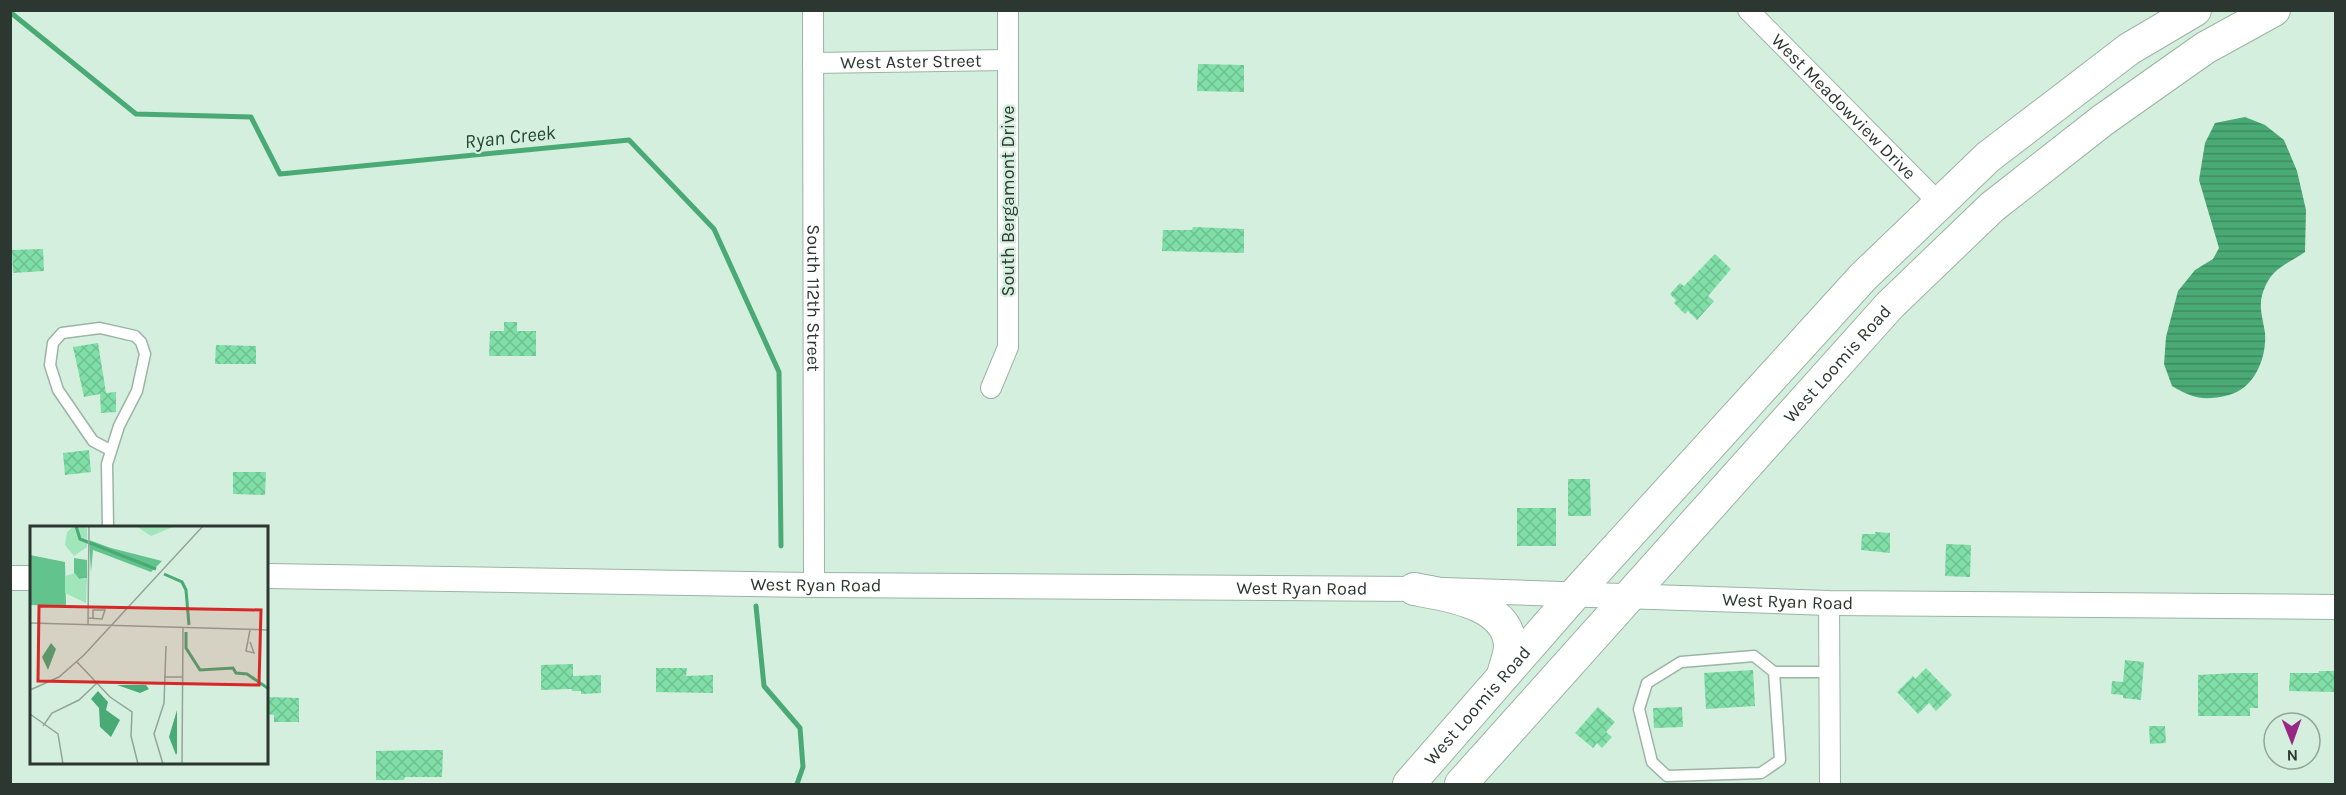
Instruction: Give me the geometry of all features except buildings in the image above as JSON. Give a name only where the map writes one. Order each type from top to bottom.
[{"type":"main road","name":"West Loomis Road","points":[[1409,784],[1503,675],[1863,277],[1988,157],[2129,49],[2195,10]]},
{"type":"main road","name":"West Loomis Road","points":[[1461,784],[1866,331],[1992,207],[2103,120],[2205,48],[2274,10]]},
{"type":"main road","points":[[1836,307],[1866,331]]},
{"type":"main road","points":[[1414,588],[1468,601],[1489,611],[1498,619],[1504,627],[1510,648],[1503,675]]},
{"type":"street","name":"South 112th Street","points":[[813,10],[814,585]]},
{"type":"street","name":"South Bergamont Drive","points":[[991,388],[1008,347],[1008,10]]},
{"type":"street","name":"West Meadowview Drive","points":[[1748,10],[1939,203]]},
{"type":"street","name":"West Aster Street","points":[[813,63],[1007,60]]},
{"type":"street","name":"West Ryan Road","points":[[268,576],[814,585],[1414,588],[1829,603],[2336,607]]},
{"type":"street","points":[[10,578],[30,578]]},
{"type":"street","points":[[1829,603],[1830,784]]},
{"type":"lane","points":[[108,526],[107,464],[110,450],[137,391],[145,354],[141,342],[135,336],[100,328],[62,333],[53,343],[50,365],[58,390],[93,441],[110,450]]},
{"type":"lane","points":[[1774,672],[1780,760],[1761,773],[1667,776],[1652,762],[1639,709],[1647,683],[1681,662],[1754,656],[1774,672],[1830,672]]},
{"type":"shaded area","points":[[2245,117],[2265,125],[2284,140],[2297,171],[2306,210],[2305,252],[2275,272],[2263,292],[2261,308],[2265,333],[2264,352],[2252,379],[2238,392],[2213,398],[2199,398],[2172,386],[2164,364],[2166,337],[2178,291],[2195,270],[2213,259],[2219,248],[2199,180],[2205,143],[2215,123]]},
{"type":"waterway","name":"Ryan Creek","points":[[10,12],[136,114],[251,117],[280,174],[629,140],[714,229],[779,372],[781,546]]},
{"type":"waterway","name":"Ryan Creek","points":[[756,606],[764,686],[800,728],[803,767],[797,784]]}]
